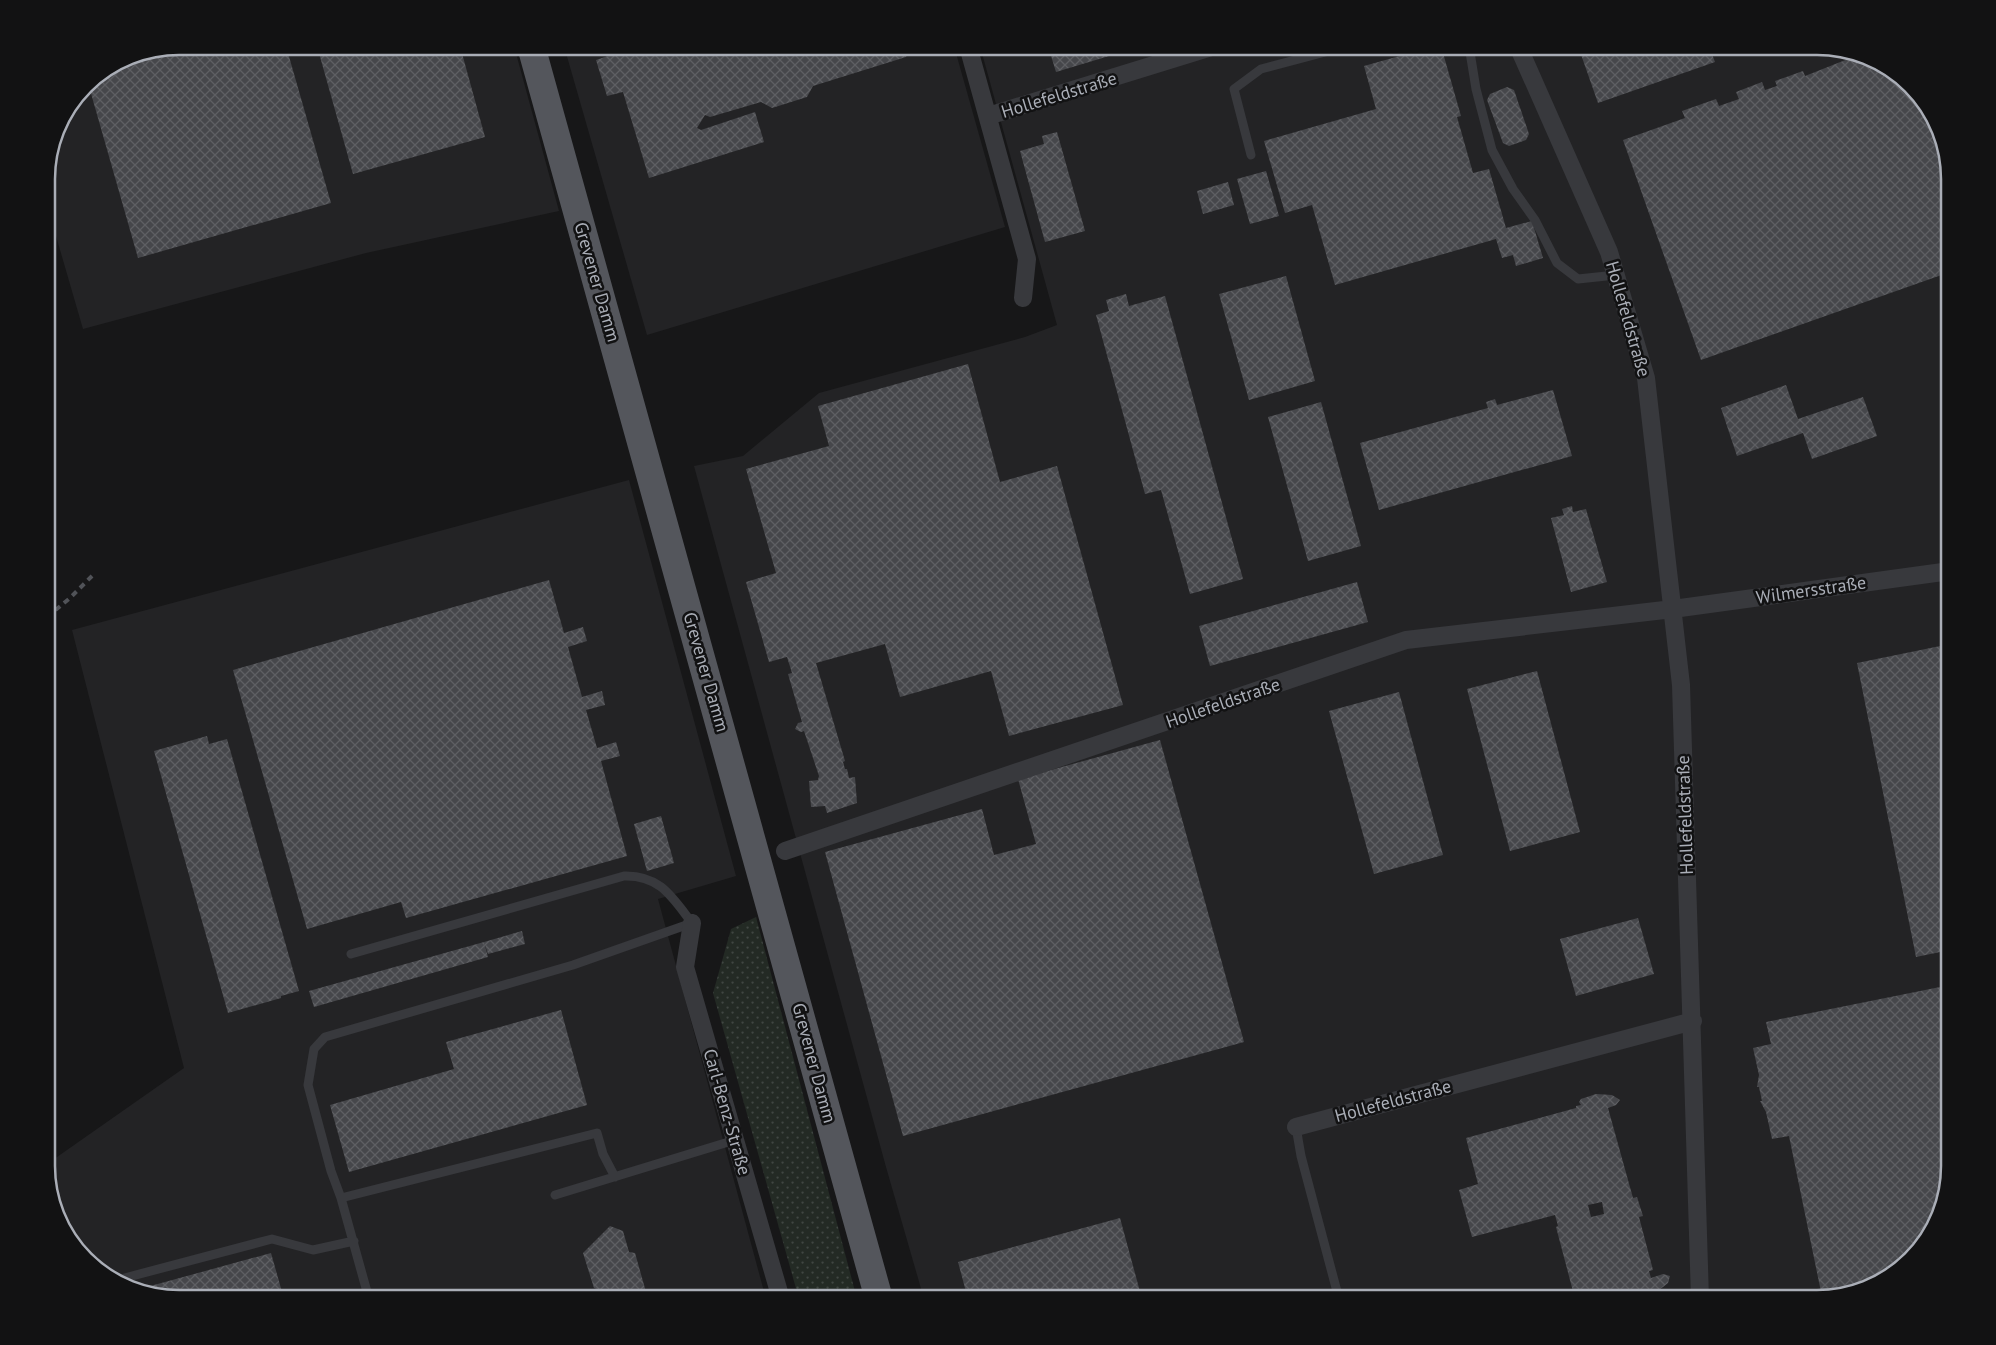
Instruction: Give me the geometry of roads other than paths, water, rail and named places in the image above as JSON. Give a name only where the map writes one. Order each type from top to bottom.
[{"type":"main road","name":"Grevener Damm","points":[[533,55],[877,1290]]},
{"type":"street","name":"Hollefeldstraße","points":[[971,55],[1027,259],[1023,298]]},
{"type":"street","name":"Hollefeldstraße","points":[[988,116],[1187,55]]},
{"type":"street","name":"Hollefeldstraße","points":[[1522,55],[1609,252],[1646,378],[1681,685],[1700,1290]]},
{"type":"street","name":"Wilmersstraße","points":[[1673,609],[1941,572]]},
{"type":"street","name":"Hollefeldstraße","points":[[785,851],[1406,640],[1673,609]]},
{"type":"street","name":"Carl-Benz-Straße","points":[[692,923],[685,967],[778,1290]]},
{"type":"street","name":"Hollefeldstraße","points":[[1296,1126],[1692,1021]]},
{"type":"lane","points":[[1251,156],[1234,89],[1262,69],[1314,55]]},
{"type":"lane","points":[[1470,55],[1476,89],[1492,150],[1514,189],[1535,220],[1557,262],[1578,279],[1616,275]]},
{"type":"lane","points":[[351,954],[624,876],[637,876],[650,880],[663,888],[692,923],[573,964],[326,1037],[314,1049],[308,1085],[331,1171],[354,1241],[367,1290]]},
{"type":"lane","points":[[1296,1126],[1300,1156],[1337,1290]]},
{"type":"lane","points":[[341,1198],[597,1133],[603,1154],[615,1177]]},
{"type":"lane","points":[[555,1195],[735,1140]]},
{"type":"lane","points":[[126,1278],[272,1239],[313,1250],[354,1241]]},
{"type":"railway","points":[[55,610],[94,574]]}]
